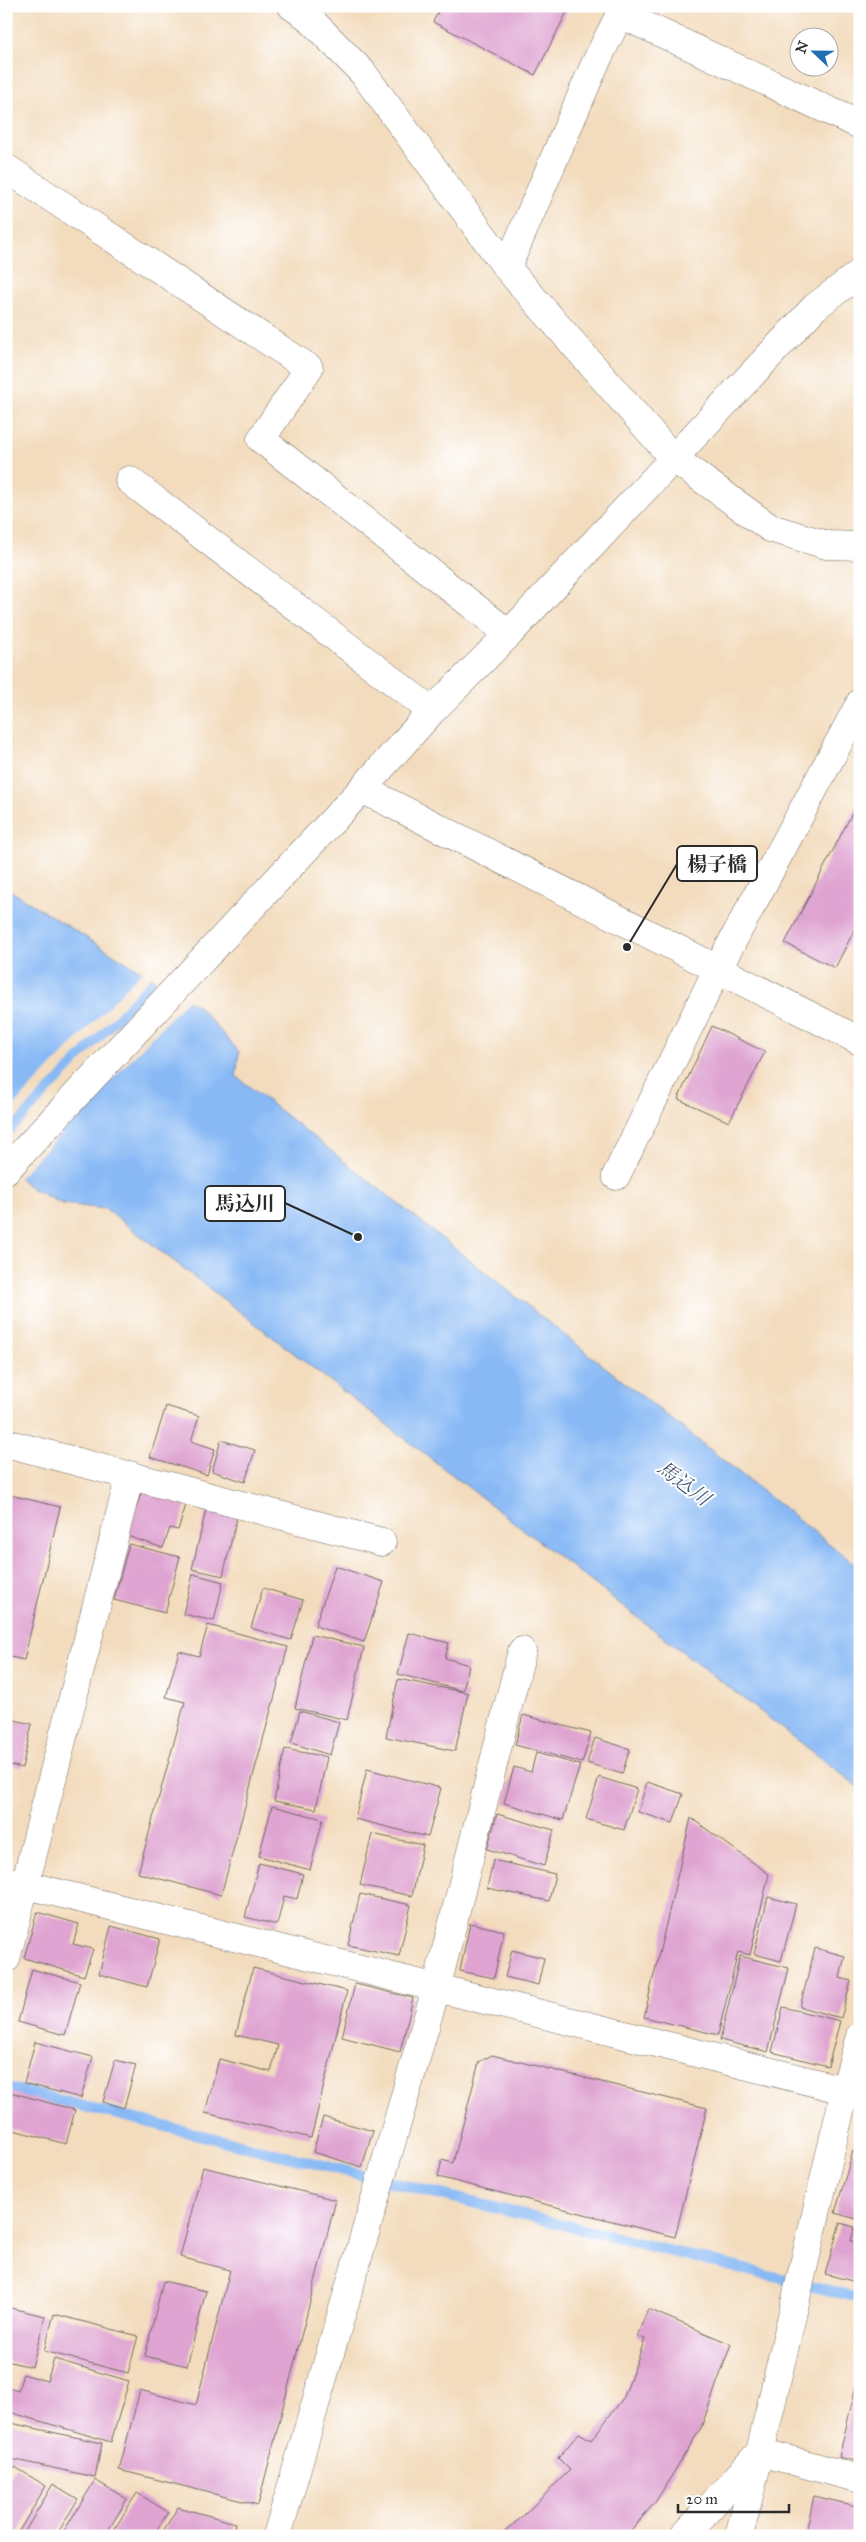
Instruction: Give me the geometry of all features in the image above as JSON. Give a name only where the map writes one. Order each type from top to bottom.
[{"type":"street","points":[[292,6],[308,17],[363,73],[507,268],[673,458],[770,528],[827,545],[860,546]]},
{"type":"street","points":[[507,268],[595,64],[622,10],[860,125]]},
{"type":"street","points":[[6,168],[309,368],[261,439],[509,634]]},
{"type":"street","points":[[6,1170],[208,947],[362,789],[432,711],[509,634],[815,307],[860,273]]},
{"type":"street","points":[[129,480],[432,711]]},
{"type":"street","points":[[616,1176],[717,970],[860,703]]},
{"type":"street","points":[[362,789],[860,1041]]},
{"type":"street","points":[[6,1443],[382,1542]]},
{"type":"street","points":[[6,1959],[16,1882],[130,1475]]},
{"type":"street","points":[[277,2536],[436,1989],[522,1651]]},
{"type":"street","points":[[16,1882],[852,2092]]},
{"type":"street","points":[[739,2536],[804,2266],[852,2092],[860,2036]]},
{"type":"street","points":[[760,2452],[860,2479]]},
{"type":"street","points":[[684,2536],[760,2452]]},
{"type":"water","points":[[6,888],[199,1007],[239,1052],[236,1076],[860,1568],[860,1788],[106,1209],[63,1204],[31,1188],[6,1166]]},
{"type":"pier","points":[[143,970],[152,975],[6,1129],[6,1114]]},
{"type":"pier","points":[[160,980],[189,998],[18,1179],[6,1169],[6,1141]]},
{"type":"building","points":[[441,6],[570,6],[535,75],[433,22]]},
{"type":"building","points":[[860,798],[860,919],[835,968],[785,943]]},
{"type":"building","points":[[712,1026],[765,1052],[729,1122],[678,1099]]},
{"type":"building","points":[[6,1308],[11,1310],[7,1323],[6,1323]]},
{"type":"building","points":[[166,1406],[199,1416],[191,1441],[215,1449],[207,1475],[150,1457]]},
{"type":"building","points":[[221,1440],[255,1450],[245,1482],[212,1471]]},
{"type":"building","points":[[143,1487],[187,1502],[178,1530],[170,1528],[163,1548],[127,1536]]},
{"type":"building","points":[[6,1494],[60,1507],[24,1660],[6,1656]]},
{"type":"building","points":[[206,1510],[237,1517],[223,1576],[192,1569]]},
{"type":"building","points":[[129,1544],[180,1557],[165,1613],[114,1600]]},
{"type":"building","points":[[335,1566],[384,1582],[364,1642],[315,1626]]},
{"type":"building","points":[[193,1574],[223,1582],[214,1621],[183,1614]]},
{"type":"building","points":[[263,1588],[303,1600],[291,1640],[251,1628]]},
{"type":"building","points":[[208,1625],[288,1647],[221,1895],[138,1873],[185,1702],[166,1697],[179,1651],[199,1656]]},
{"type":"building","points":[[409,1633],[449,1643],[445,1658],[469,1665],[463,1691],[398,1674]]},
{"type":"building","points":[[312,1635],[364,1647],[347,1720],[295,1708]]},
{"type":"building","points":[[398,1679],[468,1693],[455,1751],[386,1737]]},
{"type":"building","points":[[300,1711],[339,1722],[330,1755],[291,1743]]},
{"type":"building","points":[[523,1715],[591,1733],[582,1763],[515,1745]]},
{"type":"building","points":[[6,1718],[32,1724],[22,1768],[6,1764]]},
{"type":"building","points":[[595,1738],[630,1749],[622,1774],[587,1763]]},
{"type":"building","points":[[285,1749],[327,1757],[316,1809],[274,1801]]},
{"type":"building","points":[[536,1753],[580,1765],[563,1820],[504,1803],[514,1767],[531,1772]]},
{"type":"building","points":[[367,1769],[441,1788],[428,1837],[355,1819]]},
{"type":"building","points":[[599,1777],[637,1789],[624,1830],[586,1819]]},
{"type":"building","points":[[647,1782],[683,1794],[673,1823],[638,1812]]},
{"type":"building","points":[[272,1806],[323,1819],[310,1870],[259,1856]]},
{"type":"building","points":[[497,1814],[554,1830],[544,1866],[487,1849]]},
{"type":"building","points":[[691,1818],[769,1874],[750,1955],[738,1952],[718,2035],[644,2017]]},
{"type":"building","points":[[372,1834],[423,1845],[412,1896],[360,1885]]},
{"type":"building","points":[[493,1860],[555,1874],[549,1901],[487,1888]]},
{"type":"building","points":[[259,1863],[303,1874],[297,1899],[284,1896],[277,1925],[245,1917]]},
{"type":"building","points":[[360,1894],[411,1905],[399,1956],[348,1945]]},
{"type":"building","points":[[768,1897],[796,1904],[781,1961],[754,1954]]},
{"type":"building","points":[[37,1912],[79,1924],[73,1944],[93,1949],[84,1976],[24,1958]]},
{"type":"building","points":[[470,1923],[504,1931],[494,1978],[460,1971]]},
{"type":"building","points":[[111,1926],[160,1939],[147,1987],[99,1974]]},
{"type":"building","points":[[815,1948],[845,1956],[840,1978],[851,1981],[841,2018],[800,2007]]},
{"type":"building","points":[[512,1950],[544,1958],[538,1985],[505,1977]]},
{"type":"building","points":[[740,1956],[789,1968],[768,2052],[720,2040]]},
{"type":"building","points":[[253,1968],[347,1991],[311,2138],[205,2113],[219,2059],[271,2072],[278,2045],[236,2035]]},
{"type":"building","points":[[32,1969],[80,1982],[65,2035],[18,2022]]},
{"type":"building","points":[[355,1984],[413,1998],[400,2052],[342,2037]]},
{"type":"building","points":[[783,2007],[840,2021],[828,2066],[772,2052]]},
{"type":"building","points":[[35,2042],[93,2057],[81,2098],[24,2083]]},
{"type":"building","points":[[492,2055],[707,2108],[675,2237],[438,2177],[442,2160],[453,2163],[479,2062]]},
{"type":"building","points":[[115,2060],[136,2065],[124,2108],[103,2102]]},
{"type":"building","points":[[6,2091],[75,2110],[66,2144],[6,2128]]},
{"type":"building","points":[[323,2117],[373,2131],[362,2167],[313,2152]]},
{"type":"building","points":[[853,2151],[860,2153],[860,2220],[835,2213]]},
{"type":"building","points":[[203,2167],[336,2200],[258,2505],[119,2470],[140,2390],[196,2405],[230,2270],[180,2257]]},
{"type":"building","points":[[840,2223],[855,2227],[851,2241],[860,2243],[860,2283],[825,2274]]},
{"type":"building","points":[[163,2281],[206,2291],[187,2366],[145,2356]]},
{"type":"building","points":[[6,2307],[45,2316],[32,2367],[6,2361]]},
{"type":"building","points":[[648,2309],[731,2344],[701,2428],[656,2501],[626,2536],[498,2536],[521,2518],[570,2470],[558,2458],[579,2433],[591,2440],[624,2397],[645,2339],[637,2336]]},
{"type":"building","points":[[54,2314],[138,2336],[128,2373],[44,2351]]},
{"type":"building","points":[[54,2359],[129,2381],[111,2442],[6,2411],[6,2387],[18,2391],[23,2374],[47,2381]]},
{"type":"building","points":[[860,2373],[860,2462],[839,2457]]},
{"type":"building","points":[[6,2422],[102,2443],[95,2477],[6,2458]]},
{"type":"building","points":[[15,2467],[46,2486],[16,2536],[6,2536],[6,2482]]},
{"type":"building","points":[[95,2480],[127,2499],[105,2536],[72,2536],[64,2531]]},
{"type":"building","points":[[53,2484],[78,2499],[56,2536],[22,2536]]},
{"type":"building","points":[[137,2493],[168,2512],[153,2536],[110,2536]]},
{"type":"building","points":[[814,2496],[860,2507],[854,2536],[805,2536]]},
{"type":"building","points":[[178,2507],[235,2523],[232,2536],[160,2536]]},
{"type":"waterway","points":[[6,2087],[860,2298]]},
{"type":"place","name":"楊子橋","points":[[627,947]]},
{"type":"place","name":"馬込川","points":[[358,1237]]}]
